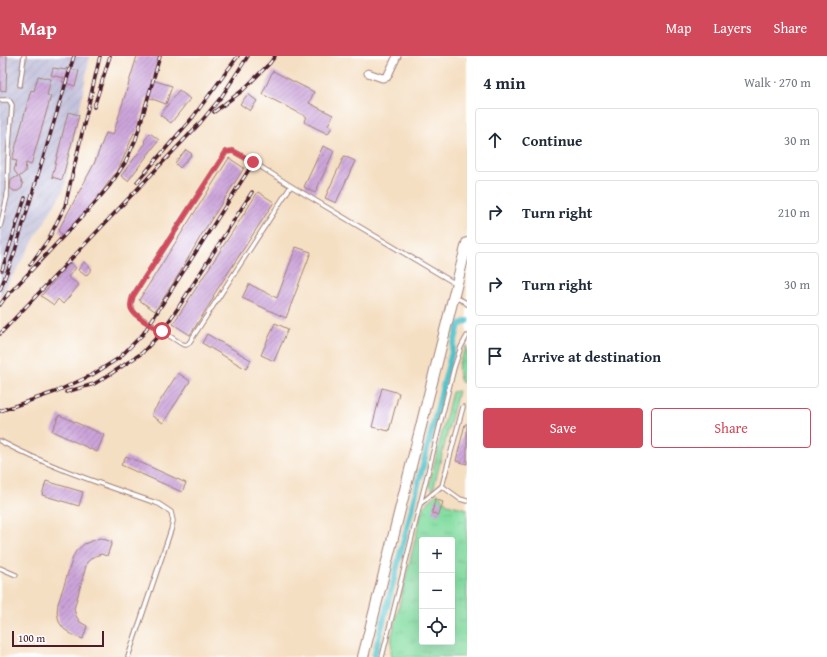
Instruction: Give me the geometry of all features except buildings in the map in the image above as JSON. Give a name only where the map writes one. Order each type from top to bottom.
[{"type":"street","points":[[368,73],[382,78],[387,77],[397,56]]},
{"type":"street","points":[[363,657],[467,243]]},
{"type":"lane","points":[[20,85],[24,56]]},
{"type":"lane","points":[[0,100],[9,100],[12,105],[7,197],[0,227]]},
{"type":"lane","points":[[291,186],[189,343],[186,345],[182,344],[135,314],[131,308],[133,296],[226,152],[233,151],[457,285]]},
{"type":"lane","points":[[454,296],[467,304]]},
{"type":"lane","points":[[382,657],[454,368],[461,347],[467,336]]},
{"type":"lane","points":[[419,505],[442,486],[463,407]]},
{"type":"lane","points":[[0,441],[49,465],[159,504],[171,512],[173,521],[171,530],[128,657]]},
{"type":"lane","points":[[442,486],[460,499],[467,502]]},
{"type":"lane","points":[[0,568],[16,575]]},
{"type":"shaded area","points":[[0,56],[90,56],[64,189],[0,297]]},
{"type":"green space","points":[[467,345],[467,384],[461,382],[458,366]]},
{"type":"green space","points":[[458,391],[433,490],[429,486],[452,392]]},
{"type":"green space","points":[[438,493],[447,504],[467,509],[467,657],[391,657],[392,635],[423,507]]},
{"type":"waterway","points":[[374,657],[457,332],[459,325],[467,321]]},
{"type":"railway","points":[[0,290],[14,254],[74,56]]},
{"type":"railway","points":[[30,265],[48,240],[65,206],[100,56]]},
{"type":"railway","points":[[94,107],[110,56]]},
{"type":"railway","points":[[6,297],[93,205],[110,185],[125,163],[136,139],[160,56]]},
{"type":"railway","points":[[137,182],[193,117],[238,56]]},
{"type":"railway","points":[[0,334],[200,123],[222,96],[248,56]]},
{"type":"railway","points":[[214,112],[243,90],[275,56]]},
{"type":"railway","points":[[0,411],[55,392],[92,375],[119,358],[143,334],[250,168]]},
{"type":"railway","points":[[66,392],[94,384],[112,373],[142,353],[160,334],[252,192]]},
{"type":"railway","points":[[2,270],[25,198]]},
{"type":"railway","points":[[0,305],[9,292]]},
{"type":"route","points":[[162,331],[135,314],[131,308],[133,296],[226,152],[233,151],[253,162]]}]
